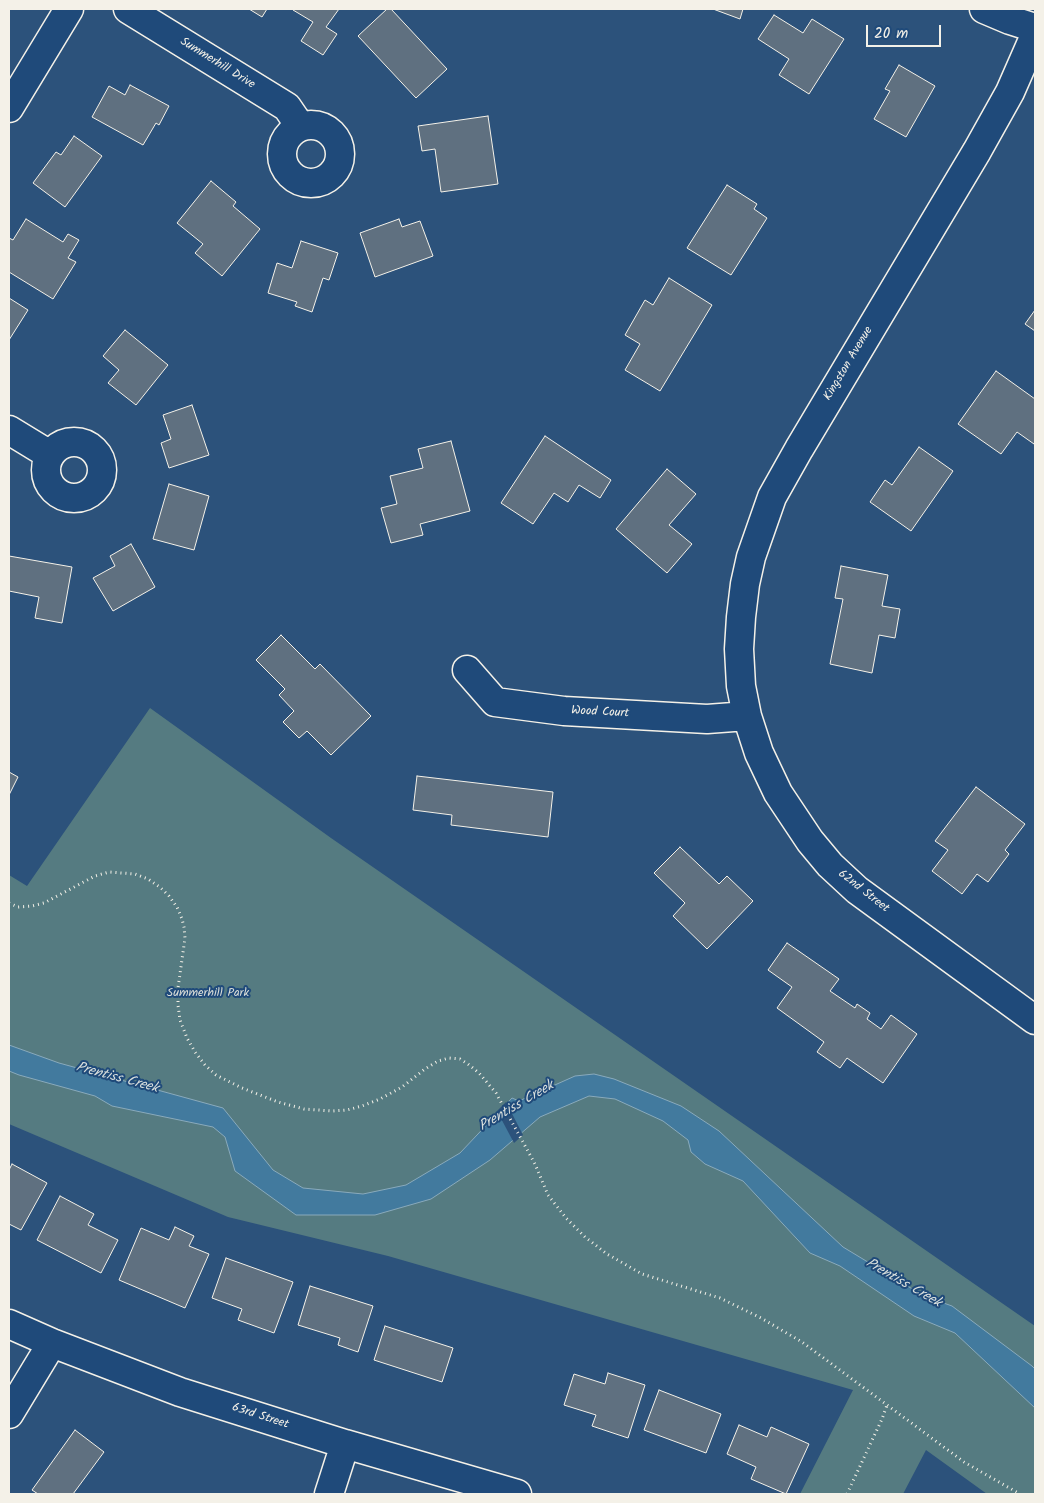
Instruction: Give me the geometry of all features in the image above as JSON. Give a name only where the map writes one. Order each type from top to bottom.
[{"type":"street","points":[[9,108],[69,9]]},
{"type":"street","name":"Summerhill Drive","points":[[128,9],[287,107],[300,126]]},
{"type":"street","points":[[984,9],[1035,28]]},
{"type":"street","name":"Kingston Avenue","points":[[747,716],[741,686],[739,649],[741,617],[751,557],[772,497],[798,449],[977,151],[1010,92],[1035,35]]},
{"type":"street","points":[[9,430],[50,455]]},
{"type":"street","name":"Wood Court","points":[[467,670],[495,702],[564,711],[698,719],[747,716]]},
{"type":"street","name":"62nd Street","points":[[747,716],[759,753],[778,793],[810,841],[830,866],[857,890],[1035,1020]]},
{"type":"street","name":"63rd Street","points":[[9,1324],[52,1343],[180,1392],[345,1444],[517,1494]]},
{"type":"street","points":[[9,1414],[52,1343]]},
{"type":"street","points":[[329,1494],[345,1444]]},
{"type":"path","points":[[9,903],[18,907],[44,903],[95,876],[109,872],[135,874],[148,879],[161,888],[177,907],[184,927],[185,938],[178,988],[178,1005],[180,1020],[187,1038],[200,1058],[216,1075],[242,1088],[278,1102],[304,1109],[332,1112],[347,1110],[362,1106],[402,1087],[438,1061],[449,1058],[460,1059],[479,1074],[496,1093],[535,1164],[548,1195],[566,1218],[585,1237],[607,1254],[642,1274],[720,1298],[761,1318],[802,1342],[964,1462],[1020,1494]]},
{"type":"path","points":[[848,1494],[887,1405]]},
{"type":"green space","name":"Summerhill Park","points":[[150,708],[331,838],[1035,1326],[1035,1494],[987,1494],[926,1450],[903,1494],[800,1494],[853,1390],[388,1256],[228,1217],[9,1124],[9,875],[27,886]]},
{"type":"water","name":"Prentiss Creek","points":[[9,1045],[59,1063],[223,1108],[273,1170],[303,1188],[363,1194],[406,1185],[460,1153],[512,1098],[519,1101],[575,1076],[594,1074],[614,1079],[681,1106],[719,1131],[843,1247],[924,1296],[952,1306],[1032,1366],[1035,1369],[1035,1408],[955,1333],[914,1316],[840,1266],[810,1253],[743,1181],[705,1164],[691,1152],[688,1140],[663,1121],[615,1099],[589,1096],[540,1117],[490,1160],[431,1199],[375,1215],[296,1215],[235,1171],[225,1137],[213,1127],[112,1106],[95,1096],[9,1071]]},
{"type":"pier","points":[[506,1102],[523,1135],[514,1143],[497,1111]]},
{"type":"building","points":[[249,9],[267,9],[262,17]]},
{"type":"building","points":[[294,9],[339,9],[326,27],[337,34],[323,55],[301,41],[313,22]]},
{"type":"building","points":[[387,9],[391,9],[447,69],[416,98],[358,36]]},
{"type":"building","points":[[713,9],[743,9],[740,19]]},
{"type":"building","points":[[774,15],[803,33],[812,19],[844,39],[809,94],[779,75],[789,59],[758,39]]},
{"type":"building","points":[[899,65],[935,86],[906,137],[874,119],[890,91],[885,89]]},
{"type":"building","points":[[130,85],[169,106],[159,125],[156,123],[143,145],[92,117],[109,86],[125,95]]},
{"type":"building","points":[[488,116],[498,184],[441,192],[435,149],[422,151],[418,126]]},
{"type":"building","points":[[74,136],[102,156],[65,207],[33,183],[56,152],[61,155]]},
{"type":"building","points":[[211,181],[236,202],[233,206],[260,229],[222,276],[195,253],[203,244],[177,223]]},
{"type":"building","points":[[727,185],[757,204],[754,209],[767,218],[731,275],[687,248]]},
{"type":"building","points":[[26,219],[63,242],[68,234],[79,240],[68,258],[76,262],[53,299],[9,272],[9,238],[13,240]]},
{"type":"building","points":[[399,219],[402,227],[420,221],[433,256],[375,277],[360,233]]},
{"type":"building","points":[[301,241],[338,253],[329,280],[323,278],[312,312],[295,306],[297,302],[268,293],[277,263],[292,268]]},
{"type":"building","points":[[669,278],[712,305],[660,391],[625,370],[640,344],[625,335],[645,300],[653,305]]},
{"type":"building","points":[[9,298],[28,310],[9,340]]},
{"type":"building","points":[[1035,310],[1035,331],[1025,324]]},
{"type":"building","points":[[125,330],[168,365],[136,405],[108,383],[119,370],[103,356]]},
{"type":"building","points":[[996,371],[1035,399],[1034,444],[1017,432],[1001,454],[958,424]]},
{"type":"building","points":[[192,405],[209,455],[169,468],[161,443],[171,439],[163,415]]},
{"type":"building","points":[[545,436],[611,480],[600,498],[579,485],[568,502],[554,493],[533,524],[501,503]]},
{"type":"building","points":[[451,441],[470,511],[420,524],[423,535],[391,543],[381,508],[397,504],[390,476],[423,468],[418,449]]},
{"type":"building","points":[[919,447],[953,471],[911,531],[870,502],[885,480],[892,485]]},
{"type":"building","points":[[667,469],[696,494],[669,525],[692,544],[667,573],[616,529]]},
{"type":"building","points":[[169,484],[209,496],[194,550],[153,539]]},
{"type":"building","points":[[131,544],[155,587],[113,611],[93,578],[115,566],[110,556]]},
{"type":"building","points":[[9,556],[72,567],[62,623],[35,618],[39,597],[9,591]]},
{"type":"building","points":[[841,566],[888,575],[882,606],[900,609],[895,638],[879,635],[872,673],[830,664],[843,599],[835,598]]},
{"type":"building","points":[[281,635],[315,669],[320,664],[371,716],[331,755],[307,731],[299,738],[283,722],[294,711],[279,695],[285,689],[256,660]]},
{"type":"building","points":[[9,772],[18,777],[9,795]]},
{"type":"building","points":[[417,776],[553,792],[548,837],[451,825],[452,815],[413,810]]},
{"type":"building","points":[[976,787],[1025,824],[1005,850],[1009,854],[988,882],[977,874],[962,894],[932,871],[948,850],[935,841]]},
{"type":"building","points":[[680,847],[719,884],[727,876],[753,901],[707,949],[673,916],[685,903],[654,873]]},
{"type":"building","points":[[787,943],[839,979],[830,991],[855,1008],[857,1004],[870,1013],[867,1019],[881,1029],[891,1015],[917,1034],[883,1083],[847,1058],[840,1068],[817,1052],[824,1042],[777,1008],[792,987],[768,970]]},
{"type":"building","points":[[12,1164],[47,1183],[21,1230],[9,1224],[9,1170]]},
{"type":"building","points":[[60,1196],[94,1214],[88,1225],[118,1240],[101,1273],[37,1240]]},
{"type":"building","points":[[175,1227],[194,1236],[189,1246],[209,1254],[185,1308],[119,1280],[141,1228],[169,1240]]},
{"type":"building","points":[[226,1258],[293,1282],[274,1333],[238,1320],[242,1309],[212,1298]]},
{"type":"building","points":[[310,1286],[373,1306],[358,1352],[338,1345],[340,1338],[298,1325]]},
{"type":"building","points":[[385,1326],[453,1348],[442,1382],[374,1360]]},
{"type":"building","points":[[608,1373],[645,1385],[628,1438],[592,1426],[596,1415],[564,1405],[574,1374],[605,1384]]},
{"type":"building","points":[[659,1390],[721,1414],[706,1453],[644,1430]]},
{"type":"building","points":[[739,1425],[767,1437],[771,1427],[809,1444],[786,1494],[751,1479],[756,1467],[727,1454]]},
{"type":"building","points":[[75,1430],[104,1452],[73,1494],[38,1494],[32,1490]]}]
